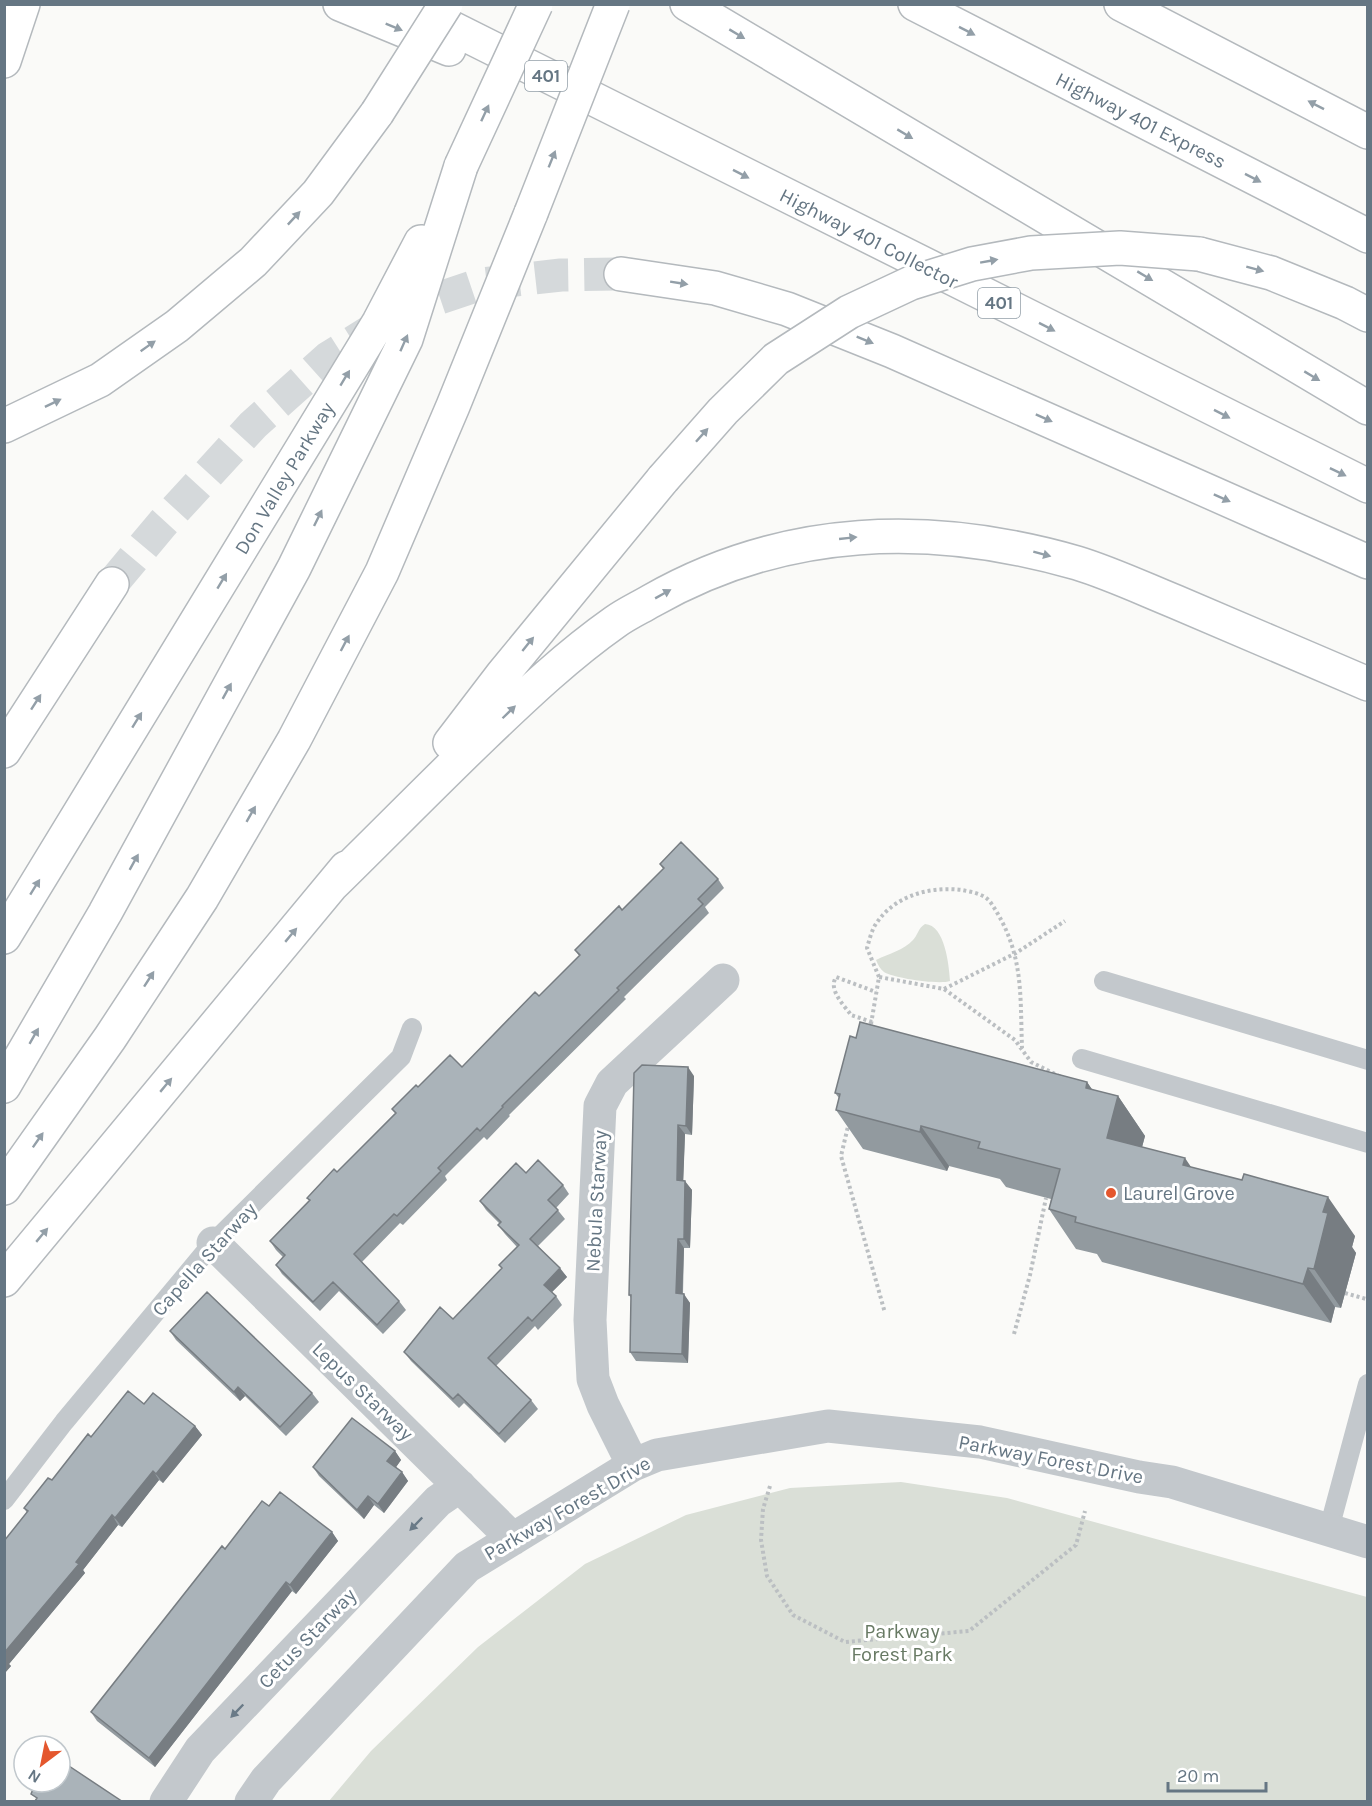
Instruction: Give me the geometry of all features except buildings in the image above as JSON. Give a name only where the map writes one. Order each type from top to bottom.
[{"type":"highway","points":[[4,61],[23,4]]},
{"type":"highway","points":[[340,4],[689,148]]},
{"type":"highway","name":"Highway 401 Collector","points":[[404,4],[1368,486]]},
{"type":"highway","points":[[4,426],[100,380],[177,326],[253,262],[318,193],[377,113],[446,4]]},
{"type":"highway","name":"Don Valley Parkway","points":[[4,937],[379,322],[460,166],[536,4]]},
{"type":"highway","points":[[4,1188],[110,1038],[202,898],[294,740],[382,572],[453,406],[613,4]]},
{"type":"highway","points":[[687,4],[1368,408]]},
{"type":"highway","name":"Highway 401 Express","points":[[915,4],[1368,236]]},
{"type":"highway","points":[[1121,4],[1368,132]]},
{"type":"highway","points":[[4,1086],[105,913],[294,568],[406,339],[460,166]]},
{"type":"highway","points":[[4,1280],[470,720],[502,675],[663,479],[723,411],[776,359],[849,312],[911,283],[972,264],[1031,253],[1120,248],[1199,254],[1271,273],[1345,303],[1368,315]]},
{"type":"highway","points":[[621,274],[715,288],[787,309],[892,351],[1368,562]]},
{"type":"highway","points":[[332,885],[513,707],[567,659],[616,621],[668,591],[712,570],[761,553],[817,542],[879,535],[978,543],[1032,551],[1080,564],[1142,588],[1368,684]]},
{"type":"highway","points":[[4,751],[112,584]]},
{"type":"street","name":"Nebula Starway","points":[[633,1465],[603,1405],[593,1379],[590,1320],[600,1106],[612,1083],[723,980]]},
{"type":"street","name":"Lepus Starway","points":[[213,1244],[513,1539]]},
{"type":"street","name":"Parkway Forest Drive","points":[[251,1802],[266,1780],[467,1567],[633,1465],[657,1455],[828,1426],[980,1442],[1172,1482],[1368,1542]]},
{"type":"street","name":"Cetus Starway","points":[[166,1802],[208,1741],[438,1501],[460,1486]]},
{"type":"lane","points":[[1104,981],[1368,1060]]},
{"type":"lane","name":"Capella Starway","points":[[4,1500],[64,1422],[213,1244],[401,1057],[412,1028]]},
{"type":"lane","points":[[1082,1059],[1368,1143]]},
{"type":"lane","points":[[1329,1529],[1368,1384]]},
{"type":"path","points":[[870,1033],[879,977],[867,948],[874,927],[884,914],[911,895],[922,891],[969,891],[985,897],[990,902],[1016,953],[1022,1049]]},
{"type":"path","points":[[944,989],[1016,953],[1065,921]]},
{"type":"path","points":[[872,1022],[851,1015],[834,988],[833,982],[836,977],[876,992]]},
{"type":"path","points":[[879,977],[944,989],[1015,1040],[1031,1062],[1075,1083],[1082,1059]]},
{"type":"path","points":[[852,1111],[841,1156],[885,1312]]},
{"type":"path","points":[[1014,1334],[1030,1275],[1046,1198]]},
{"type":"path","points":[[1345,1293],[1366,1299]]},
{"type":"path","points":[[770,1486],[763,1509],[761,1540],[767,1576],[793,1615],[845,1642],[969,1632],[1076,1545],[1085,1511]]},
{"type":"green space","points":[[925,924],[937,931],[945,947],[950,981],[916,980],[883,971],[876,960],[901,949],[915,938]]},
{"type":"green space","name":"Parkway Forest Park","points":[[901,1482],[1007,1498],[1367,1597],[1367,1801],[329,1801],[371,1751],[478,1647],[585,1564],[686,1515],[790,1488]]},
{"type":"tunnel","points":[[112,584],[163,523],[253,425],[328,358],[404,310],[481,284],[561,275],[621,274]]},
{"type":"place","name":"Laurel Grove","points":[[1111,1193]]}]
